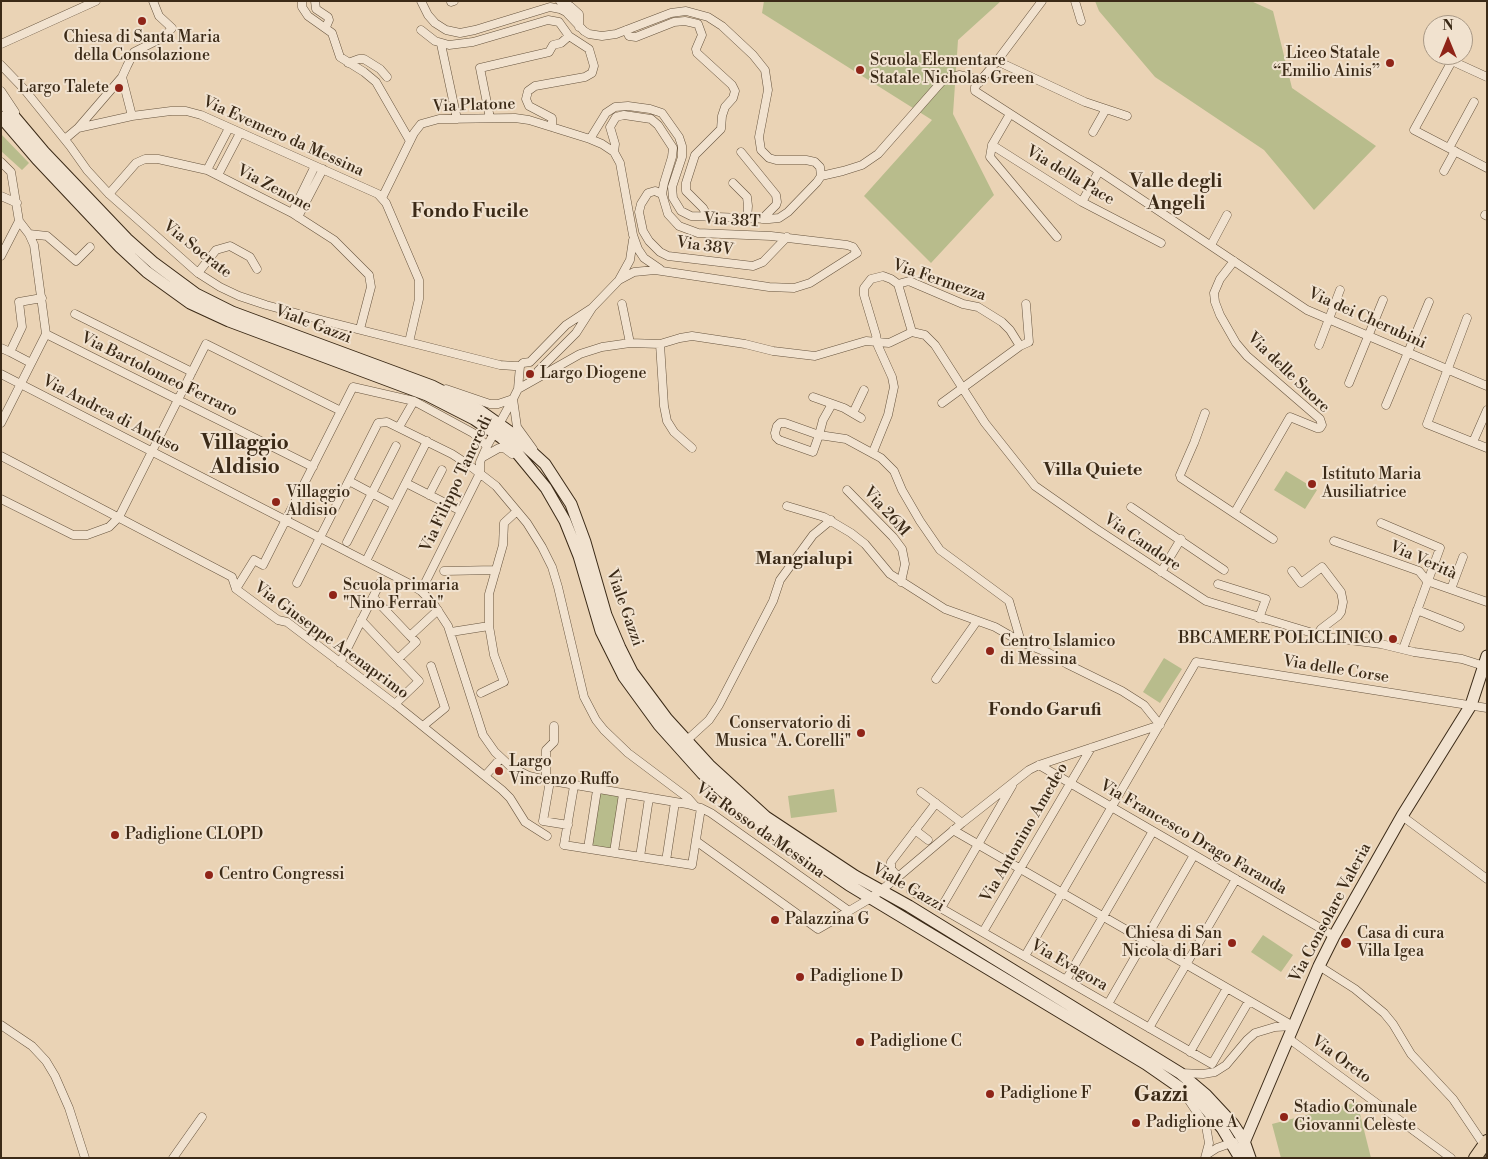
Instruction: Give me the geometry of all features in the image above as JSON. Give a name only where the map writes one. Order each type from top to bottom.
[{"type":"main road","name":"Viale Gazzi","points":[[1,101],[49,158],[127,239],[154,264],[196,294],[226,309],[432,386],[472,406],[497,428],[536,455],[557,480],[576,516],[606,615],[625,660],[650,698],[686,741],[729,785],[766,816],[855,876],[918,911],[1180,1073],[1218,1107],[1233,1124],[1244,1141]]},
{"type":"main road","name":"Viale Gazzi","points":[[1,117],[37,159],[120,247],[147,272],[190,303],[229,321],[427,395],[474,419],[497,428],[546,488],[565,521],[579,556],[596,618],[610,652],[631,688],[659,725],[702,773],[760,824],[849,885],[1146,1064],[1182,1088],[1210,1113],[1242,1157]]},
{"type":"main road","name":"Via Consolare Valeria","points":[[1242,1157],[1244,1141],[1319,966],[1402,816],[1471,705],[1486,663]]},
{"type":"main road","points":[[1475,1158],[1485,1143]]},
{"type":"street","points":[[1,44],[96,1]]},
{"type":"street","points":[[65,139],[78,128],[122,77],[134,52],[164,38],[172,28],[159,16],[153,1]]},
{"type":"street","points":[[302,1],[302,8],[308,16],[332,33],[338,54],[370,77],[380,88],[410,142]]},
{"type":"street","points":[[315,1],[316,9],[328,17],[329,20],[326,27]]},
{"type":"street","points":[[421,1],[428,15],[435,23],[446,30],[460,33],[550,7],[566,12],[579,27],[589,34],[602,36],[616,34],[664,15],[678,12],[701,14],[716,20],[754,54],[765,70],[768,90],[759,137],[761,150],[764,154],[776,160],[806,160],[815,162],[820,167],[820,176],[817,182],[784,215],[774,219],[691,216],[686,214],[674,202],[672,187],[682,157],[682,146],[679,137],[662,114],[650,109],[628,106],[615,108],[606,113],[590,139]]},
{"type":"street","points":[[560,1],[576,10],[580,19],[579,27]]},
{"type":"street","points":[[820,176],[862,165],[878,154],[944,79],[959,75],[973,78],[980,82],[998,61],[1042,1]]},
{"type":"street","points":[[1075,1],[1081,21]]},
{"type":"street","points":[[421,30],[441,44],[449,45],[473,42],[552,20],[559,22],[569,36],[589,49],[594,66],[592,74],[589,76],[535,86],[528,91],[526,99],[529,106],[552,118],[552,127]]},
{"type":"street","points":[[626,30],[629,36],[636,37],[674,22],[685,21],[698,24],[702,35],[696,48],[697,52],[732,85],[735,91],[734,98],[725,107],[721,129],[695,155],[686,183],[686,192],[704,208],[708,217]]},
{"type":"street","points":[[490,118],[480,68],[549,52],[553,45],[561,44],[569,36]]},
{"type":"street","points":[[441,44],[457,119]]},
{"type":"street","points":[[348,63],[364,59],[380,69],[387,78]]},
{"type":"street","points":[[998,61],[1085,102],[1127,116]]},
{"type":"street","points":[[1487,77],[1452,61],[1414,130],[1487,168]]},
{"type":"street","name":"Via Socrate","points":[[1,65],[24,89],[65,139],[87,170],[110,194],[198,272],[220,287],[253,302],[500,365]]},
{"type":"street","points":[[122,77],[132,116]]},
{"type":"street","name":"Via dei Cherubini","points":[[980,82],[975,87],[975,91],[1307,310],[1487,386]]},
{"type":"street","points":[[1,91],[10,102],[23,127]]},
{"type":"street","points":[[1444,170],[1474,102]]},
{"type":"street","points":[[1093,132],[1106,109]]},
{"type":"street","name":"Via Evemero da Messina","points":[[78,128],[132,116],[186,111],[201,115],[319,167],[372,191],[382,198]]},
{"type":"street","points":[[1010,114],[992,145],[990,157],[1057,236]]},
{"type":"street","points":[[662,194],[673,148],[655,122],[645,118],[630,116],[616,118],[610,127],[615,144],[614,152],[622,170],[633,235],[638,249],[644,258],[667,272]]},
{"type":"street","name":"Via Platone","points":[[382,198],[420,124],[432,120],[523,118],[590,139],[614,152]]},
{"type":"street","points":[[207,170],[229,128]]},
{"type":"street","points":[[218,175],[240,133]]},
{"type":"street","name":"Via della Pace","points":[[992,145],[1082,202],[1161,243]]},
{"type":"street","points":[[741,152],[776,194],[776,205],[762,219]]},
{"type":"street","name":"Via Zenone","points":[[110,194],[136,163],[145,158],[158,159],[207,170],[295,215],[334,240],[369,274],[372,287],[360,330]]},
{"type":"street","points":[[1,162],[11,172],[19,221],[29,234],[35,251],[46,334],[1,423]]},
{"type":"street","points":[[295,215],[319,167]]},
{"type":"street","points":[[1082,202],[1099,171]]},
{"type":"street","points":[[733,183],[747,197],[747,219]]},
{"type":"street","name":"Via 38V","points":[[662,194],[655,191],[648,193],[641,204],[639,212],[643,231],[649,241],[656,249],[668,256],[753,266],[764,262],[787,237]]},
{"type":"street","name":"Via 38T","points":[[662,194],[668,214],[675,223],[685,230],[705,234],[787,237],[847,245],[853,247],[857,253],[810,283],[794,288],[770,288],[667,272]]},
{"type":"street","points":[[1,196],[17,203]]},
{"type":"street","points":[[382,198],[389,209],[419,280],[419,299],[409,342]]},
{"type":"street","points":[[1211,245],[1227,215]]},
{"type":"street","points":[[1,256],[19,221]]},
{"type":"street","points":[[29,234],[47,236],[76,262],[90,247]]},
{"type":"street","points":[[619,280],[630,260],[633,235]]},
{"type":"street","points":[[198,272],[216,250],[230,246],[250,257],[257,269]]},
{"type":"street","name":"Via delle Suore","points":[[1234,261],[1220,279],[1214,293],[1220,315],[1236,343],[1247,356],[1320,419],[1322,423],[1322,426],[1317,428],[1290,417],[1235,512]]},
{"type":"street","points":[[518,389],[538,375],[576,333],[592,308],[619,280],[628,274],[641,270],[667,272]]},
{"type":"street","name":"Via Fermezza","points":[[877,341],[864,295],[864,288],[871,279],[878,276],[887,277],[898,284],[909,281],[963,304],[986,310],[1010,330],[1020,346]]},
{"type":"street","points":[[500,365],[526,381],[591,350],[630,343],[660,344],[692,336],[745,344],[773,351],[815,356],[866,341],[889,342],[912,332],[898,284]]},
{"type":"street","points":[[1319,345],[1340,290]]},
{"type":"street","points":[[10,352],[22,327],[19,302],[42,298]]},
{"type":"street","points":[[1349,382],[1383,300]]},
{"type":"street","points":[[1386,405],[1429,302]]},
{"type":"street","points":[[622,304],[630,343]]},
{"type":"street","points":[[942,403],[1020,346],[1029,342],[1026,304]]},
{"type":"street","points":[[530,362],[566,325],[592,308]]},
{"type":"street","points":[[75,314],[192,372]]},
{"type":"street","points":[[1467,318],[1427,424],[1487,448]]},
{"type":"street","name":"Via Candore","points":[[912,332],[925,335],[935,345],[985,423],[1035,486],[1206,601],[1317,635],[1381,644],[1486,663]]},
{"type":"street","name":"Via Bartolomeo Ferraro","points":[[46,334],[313,467]]},
{"type":"street","points":[[873,452],[888,415],[894,382],[877,341]]},
{"type":"street","points":[[1,499],[78,536],[87,535],[109,527],[119,517],[206,344],[341,411]]},
{"type":"street","points":[[660,344],[666,421],[674,432],[692,448]]},
{"type":"street","points":[[1,348],[31,364]]},
{"type":"street","points":[[500,365],[520,366],[523,363],[530,362],[536,365],[538,375]]},
{"type":"street","points":[[520,366],[520,376]]},
{"type":"street","name":"Via Andrea di Anfuso","points":[[1,374],[421,591],[438,610],[450,632],[480,726],[488,742],[501,758],[519,772],[548,781],[698,807]]},
{"type":"street","name":"Via Filippo Tancredi","points":[[421,591],[480,473],[480,462],[487,446],[514,400],[520,376]]},
{"type":"street","points":[[432,386],[457,392],[490,404],[514,400],[517,427],[532,445],[536,455]]},
{"type":"street","points":[[236,589],[254,560],[264,565],[354,387],[414,402],[473,433],[487,446]]},
{"type":"street","points":[[853,413],[864,390]]},
{"type":"street","points":[[813,397],[861,418]]},
{"type":"street","points":[[399,427],[414,402]]},
{"type":"street","points":[[832,404],[823,420],[819,435],[813,452],[778,440],[774,433],[777,426],[780,423],[784,423],[819,435],[846,439],[881,458],[894,471],[902,490],[920,521],[940,550],[1009,601],[1021,642]]},
{"type":"street","points":[[1473,442],[1487,410]]},
{"type":"street","points":[[1204,413],[1194,443],[1180,475],[1181,478],[1235,512],[1273,539]]},
{"type":"street","points":[[474,419],[487,446]]},
{"type":"street","name":"Via Rosso da Messina","points":[[349,482],[378,423],[388,422],[452,454],[496,486],[538,539],[552,567],[584,697],[590,710],[604,730],[619,746],[698,807],[711,813],[849,911]]},
{"type":"street","points":[[366,561],[427,441]]},
{"type":"street","points":[[347,542],[396,446]]},
{"type":"street","points":[[482,458],[499,448],[511,453],[543,492],[561,523],[569,543],[579,556]]},
{"type":"street","name":"Via Giuseppe Arenaprimo","points":[[1,456],[232,577],[236,589],[278,620],[287,622],[395,704],[485,776],[510,798],[525,822],[547,836]]},
{"type":"street","points":[[429,495],[442,470]]},
{"type":"street","points":[[297,583],[349,482],[394,505]]},
{"type":"street","points":[[406,483],[461,511]]},
{"type":"street","name":"Via 26M","points":[[847,490],[899,544],[905,557],[902,582]]},
{"type":"street","points":[[787,506],[831,520],[861,540],[890,574],[902,582],[945,608],[995,628],[1021,642],[1049,653],[1122,691],[1144,705],[1160,725]]},
{"type":"street","points":[[1131,507],[1181,539],[1224,570]]},
{"type":"street","points":[[481,693],[504,682],[494,655],[489,626],[489,594],[503,545],[504,523],[517,511]]},
{"type":"street","points":[[686,741],[710,720],[773,600],[780,580],[813,535],[831,520]]},
{"type":"street","points":[[1381,523],[1440,548],[1403,649]]},
{"type":"street","points":[[1161,572],[1181,539]]},
{"type":"street","name":"Via Verità","points":[[1334,541],[1418,570],[1428,581],[1487,602]]},
{"type":"street","points":[[1451,589],[1463,557]]},
{"type":"street","points":[[1292,570],[1301,583],[1322,567],[1341,592],[1343,602],[1341,612],[1321,629],[1317,635]]},
{"type":"street","points":[[444,571],[496,570]]},
{"type":"street","points":[[340,663],[380,583]]},
{"type":"street","points":[[1218,584],[1266,599],[1259,618]]},
{"type":"street","points":[[373,597],[416,642],[398,659]]},
{"type":"street","points":[[410,636],[438,610]]},
{"type":"street","points":[[1417,610],[1460,628]]},
{"type":"street","points":[[361,620],[419,681],[395,704]]},
{"type":"street","points":[[936,678],[977,621]]},
{"type":"street","points":[[450,632],[489,626]]},
{"type":"street","name":"Via delle Corse","points":[[1160,725],[1196,662],[1487,708]]},
{"type":"street","points":[[423,726],[445,708],[432,666]]},
{"type":"street","points":[[696,842],[818,929],[871,898],[962,822],[1039,765],[1160,725]]},
{"type":"street","points":[[1025,956],[1160,725]]},
{"type":"street","points":[[554,726],[554,742],[546,750],[548,781],[544,821],[568,825]]},
{"type":"street","name":"Via Antonino Amedeo","points":[[984,932],[1090,748]]},
{"type":"street","points":[[485,776],[501,758]]},
{"type":"street","name":"Via Francesco Drago Faranda","points":[[1039,765],[1334,936]]},
{"type":"street","points":[[941,908],[1014,782]]},
{"type":"street","points":[[574,786],[564,845],[692,865],[696,842],[698,807]]},
{"type":"street","points":[[588,848],[597,790]]},
{"type":"street","points":[[921,792],[962,822]]},
{"type":"street","points":[[614,852],[623,794]]},
{"type":"street","points":[[640,857],[649,798]]},
{"type":"street","points":[[666,861],[675,802]]},
{"type":"street","points":[[898,877],[891,869],[891,862],[936,803]]},
{"type":"street","points":[[1402,816],[1487,879]]},
{"type":"street","points":[[915,830],[928,840]]},
{"type":"street","points":[[953,830],[1293,1026]]},
{"type":"street","points":[[1066,980],[1153,831]]},
{"type":"street","points":[[1108,1004],[1194,855]]},
{"type":"street","points":[[1149,1028],[1236,879]]},
{"type":"street","name":"Via Evagora","points":[[911,890],[1212,1064],[1249,1001]]},
{"type":"street","points":[[1319,966],[1355,989],[1384,1013],[1411,1054],[1453,1099],[1485,1143]]},
{"type":"street","points":[[1190,1052],[1227,988]]},
{"type":"street","points":[[1,1025],[32,1046],[46,1061],[69,1108],[85,1158]]},
{"type":"street","points":[[1180,1073],[1203,1074],[1215,1072],[1226,1065],[1255,1033],[1275,1027],[1293,1026]]},
{"type":"street","name":"Via Oreto","points":[[1288,1038],[1451,1158]]},
{"type":"street","points":[[1182,1088],[1206,1126],[1209,1143],[1206,1156]]},
{"type":"street","points":[[173,1158],[202,1117]]},
{"type":"street","points":[[1206,1156],[1217,1148],[1231,1142],[1244,1141]]},
{"type":"green space","points":[[764,1],[1001,1],[958,40],[953,114],[994,195],[931,263],[864,196],[932,120],[762,13]]},
{"type":"green space","points":[[1095,1],[1251,1],[1273,11],[1292,88],[1376,146],[1314,210],[1264,150],[1155,77],[1099,11]]},
{"type":"green space","points":[[1,134],[29,163],[22,170],[1,151]]},
{"type":"green space","points":[[1286,471],[1317,490],[1305,509],[1274,490]]},
{"type":"green space","points":[[1164,658],[1182,669],[1160,703],[1143,692]]},
{"type":"green space","points":[[834,789],[837,812],[791,818],[788,796]]},
{"type":"green space","points":[[597,790],[623,794],[614,852],[588,848]]},
{"type":"green space","points":[[1263,935],[1293,955],[1281,972],[1251,952]]},
{"type":"green space","points":[[1357,1102],[1371,1158],[1281,1158],[1272,1124]]},
{"type":"tram line","points":[[1484,1158],[1487,1154]]},
{"type":"place","name":"Chiesa di Santa Maria della Consolazione","points":[[142,21]]},
{"type":"place","name":"Liceo Statale “Emilio Ainis”","points":[[1390,63]]},
{"type":"place","name":"Scuola Elementare Statale Nicholas Green","points":[[860,70]]},
{"type":"place","name":"Largo Talete","points":[[119,88]]},
{"type":"place","name":"Largo Diogene","points":[[530,374]]},
{"type":"place","name":"Istituto Maria Ausiliatrice","points":[[1312,484]]},
{"type":"place","name":"Villaggio Aldisio","points":[[276,502]]},
{"type":"place","name":"Scuola primaria \"Nino Ferraù\"","points":[[333,595]]},
{"type":"place","name":"BBCAMERE POLICLINICO","points":[[1393,639]]},
{"type":"place","name":"Centro Islamico di Messina","points":[[990,651]]},
{"type":"place","name":"Conservatorio di Musica \"A. Corelli\"","points":[[861,733]]},
{"type":"place","name":"Largo Vincenzo Ruffo","points":[[499,771]]},
{"type":"place","name":"Padiglione CLOPD","points":[[115,835]]},
{"type":"place","name":"Centro Congressi","points":[[209,875]]},
{"type":"place","name":"Palazzina G","points":[[775,920]]},
{"type":"place","name":"Chiesa di San Nicola di Bari","points":[[1232,943]]},
{"type":"place","name":"Casa di cura Villa Igea","points":[[1346,943]]},
{"type":"place","name":"Padiglione D","points":[[800,977]]},
{"type":"place","name":"Padiglione C","points":[[860,1042]]},
{"type":"place","name":"Padiglione F","points":[[990,1094]]},
{"type":"place","name":"Stadio Comunale Giovanni Celeste","points":[[1284,1117]]},
{"type":"place","name":"Padiglione A","points":[[1136,1123]]},
{"type":"district","name":"Valle degli Angeli","points":[[1176,193]]},
{"type":"district","name":"Fondo Fucile","points":[[470,212]]},
{"type":"district","name":"Villaggio Aldisio","points":[[245,456]]},
{"type":"district","name":"Villa Quiete","points":[[1093,471]]},
{"type":"district","name":"Mangialupi","points":[[804,560]]},
{"type":"district","name":"Fondo Garufi","points":[[1045,711]]},
{"type":"district","name":"Gazzi","points":[[1161,1096]]}]
